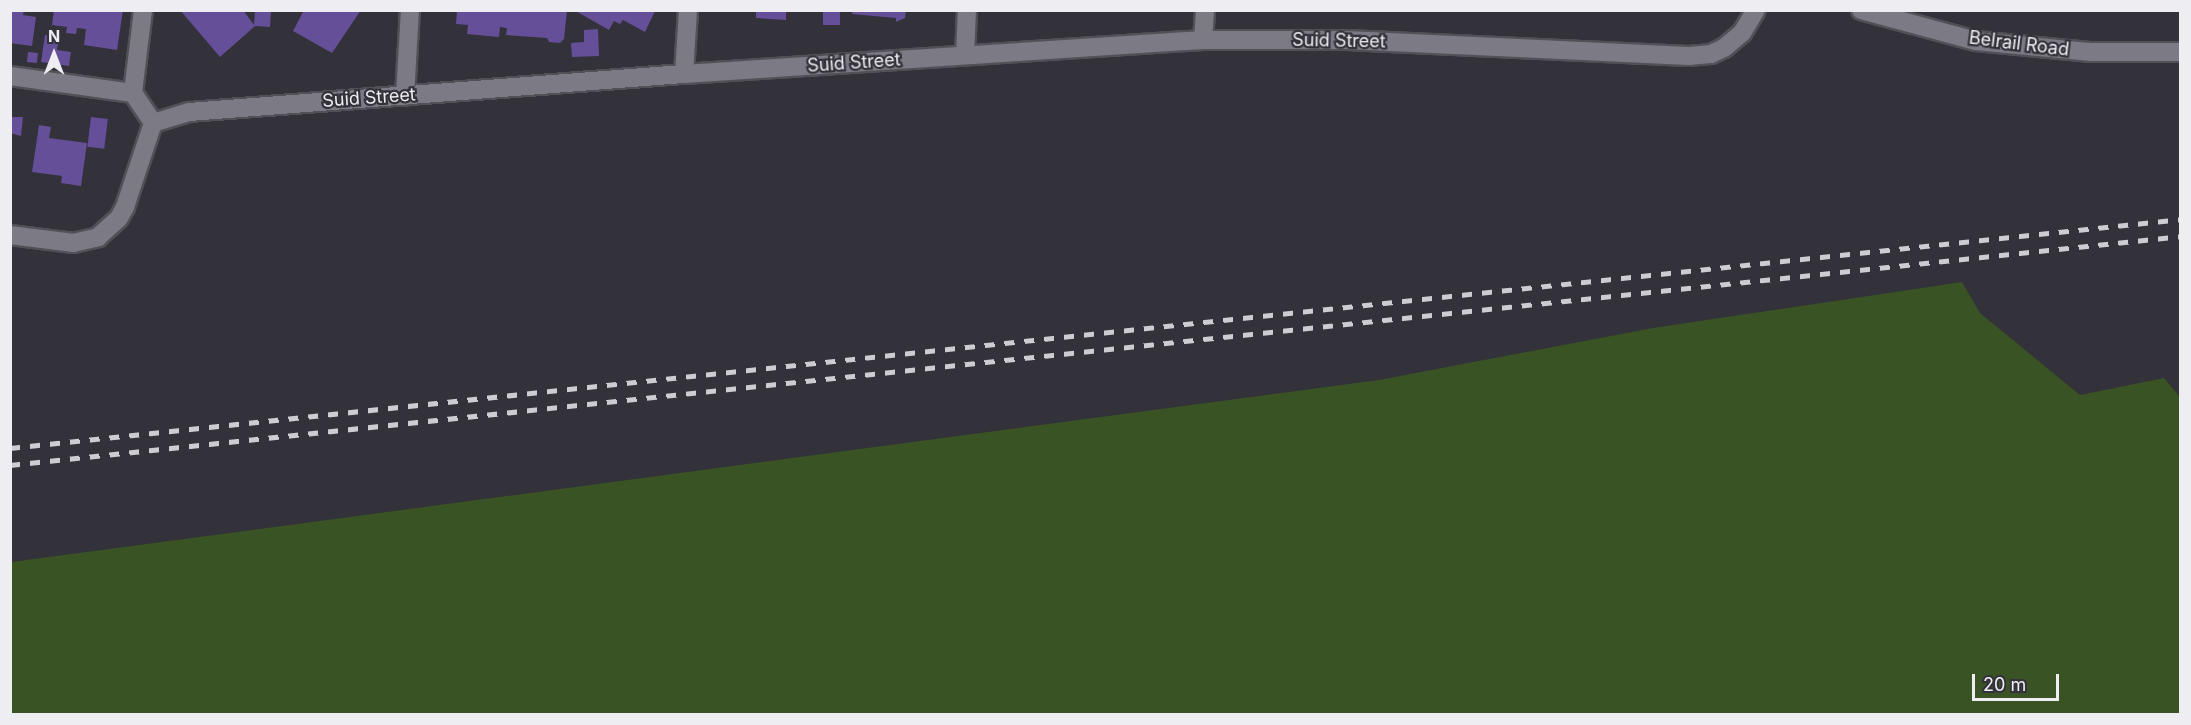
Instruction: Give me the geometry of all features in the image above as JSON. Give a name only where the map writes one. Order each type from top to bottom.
[{"type":"street","points":[[10,235],[73,243],[98,237],[109,228],[125,207],[153,123],[133,93],[143,10]]},
{"type":"street","points":[[405,96],[410,10]]},
{"type":"street","points":[[684,74],[688,10]]},
{"type":"street","points":[[965,55],[967,10]]},
{"type":"street","points":[[1203,40],[1205,10]]},
{"type":"street","name":"Suid Street","points":[[153,123],[189,112],[684,74],[1203,40],[1347,40],[1689,56],[1711,54],[1724,48],[1742,33],[1756,10]]},
{"type":"street","name":"Belrail Road","points":[[1861,10],[1976,41],[2091,52],[2181,52]]},
{"type":"street","points":[[10,76],[133,93]]},
{"type":"green space","points":[[1962,282],[1980,313],[2080,395],[2164,378],[2180,397],[2180,714],[11,714],[11,562],[1379,380],[1653,328]]},
{"type":"building","points":[[10,10],[24,10],[23,15],[36,17],[32,46],[10,43]]},
{"type":"building","points":[[54,10],[123,10],[117,50],[84,45],[86,29],[77,28],[76,34],[66,33],[67,27],[52,25]]},
{"type":"building","points":[[180,10],[243,10],[254,25],[255,10],[271,11],[270,27],[255,26],[220,57]]},
{"type":"building","points":[[304,10],[361,10],[332,53],[293,31]]},
{"type":"building","points":[[457,10],[567,10],[564,39],[560,43],[549,42],[547,38],[506,35],[507,28],[500,27],[499,37],[467,34],[468,25],[456,24]]},
{"type":"building","points":[[574,10],[655,11],[645,32],[623,20],[620,24],[614,21],[609,30]]},
{"type":"building","points":[[756,10],[786,10],[786,20],[756,18]]},
{"type":"building","points":[[823,10],[840,10],[840,25],[823,25]]},
{"type":"building","points":[[853,10],[906,10],[905,18],[896,22],[896,18],[852,14]]},
{"type":"building","points":[[598,29],[599,56],[572,57],[571,43],[584,42],[584,30]]},
{"type":"building","points":[[45,35],[59,37],[57,50],[71,52],[69,66],[41,62]]},
{"type":"building","points":[[28,52],[38,53],[37,63],[27,62]]},
{"type":"building","points":[[10,117],[23,117],[21,136],[10,133]]},
{"type":"building","points":[[91,117],[108,119],[104,149],[87,147]]},
{"type":"building","points":[[39,125],[51,127],[49,138],[87,143],[81,186],[61,183],[62,176],[32,172]]},
{"type":"railway","points":[[10,448],[2180,219]]},
{"type":"railway","points":[[10,465],[2180,236]]}]
